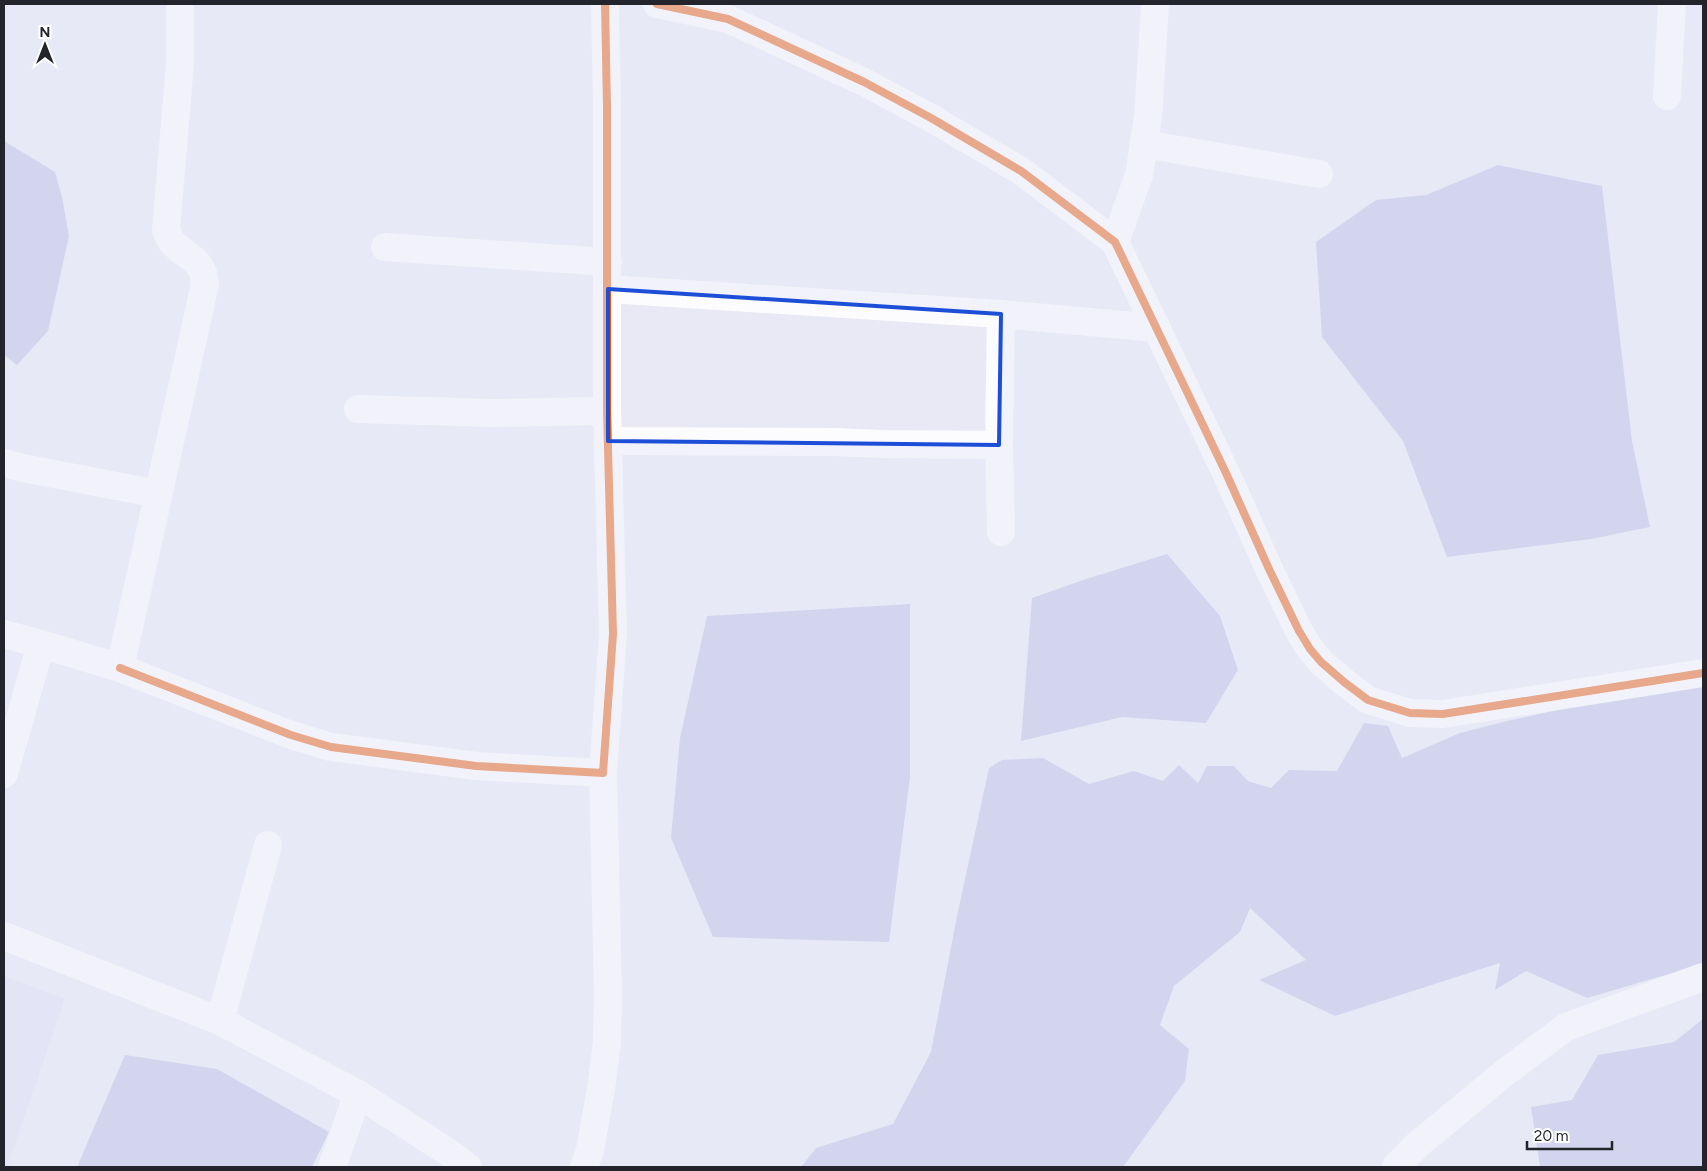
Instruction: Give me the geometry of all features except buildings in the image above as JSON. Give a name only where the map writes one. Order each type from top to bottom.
[{"type":"street","points":[[120,668],[205,284],[204,273],[198,262],[173,244],[166,230],[180,63],[180,4]]},
{"type":"street","points":[[584,1167],[590,1150],[601,1089],[607,1042],[608,994],[604,773],[613,634],[607,411],[606,4]]},
{"type":"street","points":[[657,4],[725,12],[864,82],[1021,171],[1115,242],[1226,473],[1299,631],[1321,662],[1368,700],[1410,713],[1443,714],[1703,673]]},
{"type":"street","points":[[1115,242],[1139,175],[1148,117],[1155,4]]},
{"type":"street","points":[[1667,96],[1672,4]]},
{"type":"street","points":[[1144,144],[1319,174]]},
{"type":"street","points":[[384,247],[608,262]]},
{"type":"street","points":[[608,289],[1001,314],[1157,328]]},
{"type":"street","points":[[1001,314],[999,446],[1001,532]]},
{"type":"street","points":[[358,409],[491,413],[607,411]]},
{"type":"street","points":[[608,441],[817,442],[999,446]]},
{"type":"street","points":[[4,463],[158,494]]},
{"type":"street","points":[[4,634],[120,668],[291,735],[331,747],[476,766],[604,773]]},
{"type":"street","points":[[4,774],[41,644]]},
{"type":"street","points":[[220,1021],[268,845]]},
{"type":"street","points":[[4,936],[220,1021],[358,1094],[468,1167]]},
{"type":"street","points":[[1396,1167],[1416,1146],[1503,1074],[1566,1027],[1703,977]]},
{"type":"street","points":[[332,1167],[358,1094]]},
{"type":"highlighted area","points":[[608,289],[1001,314],[999,445],[608,441]]},
{"type":"shaded area","points":[[4,976],[65,999],[7,1167],[4,1167]]},
{"type":"water","points":[[4,141],[55,172],[69,236],[48,331],[17,365],[4,355]]},
{"type":"water","points":[[1498,165],[1602,186],[1632,441],[1650,527],[1591,539],[1447,557],[1403,441],[1322,337],[1316,242],[1376,200],[1426,195]]},
{"type":"water","points":[[1167,554],[1220,616],[1238,670],[1206,723],[1122,717],[1021,741],[1032,598]]},
{"type":"water","points":[[910,604],[910,777],[889,942],[713,937],[671,838],[680,738],[707,616]]},
{"type":"water","points":[[1703,684],[1703,964],[1587,998],[1526,971],[1495,990],[1500,963],[1335,1016],[1259,980],[1306,960],[1250,908],[1240,932],[1174,986],[1160,1025],[1189,1049],[1185,1081],[1123,1167],[801,1167],[816,1148],[893,1124],[931,1052],[957,916],[989,768],[1002,760],[1043,758],[1089,784],[1134,771],[1163,781],[1179,765],[1198,783],[1207,766],[1234,766],[1248,781],[1271,788],[1289,770],[1337,771],[1364,723],[1388,726],[1402,758],[1460,733],[1507,721],[1581,705]]},
{"type":"water","points":[[1703,1019],[1703,1167],[1540,1167],[1531,1107],[1572,1100],[1598,1055],[1674,1042]]},
{"type":"water","points":[[125,1055],[217,1069],[329,1132],[312,1167],[77,1167]]},
{"type":"cycle path","points":[[120,668],[291,735],[331,747],[476,766],[603,773],[613,634],[607,411],[605,4]]},
{"type":"cycle path","points":[[657,4],[728,19],[864,82],[931,118],[1021,171],[1115,242],[1226,473],[1299,631],[1321,662],[1368,700],[1410,713],[1443,714],[1703,673]]}]
